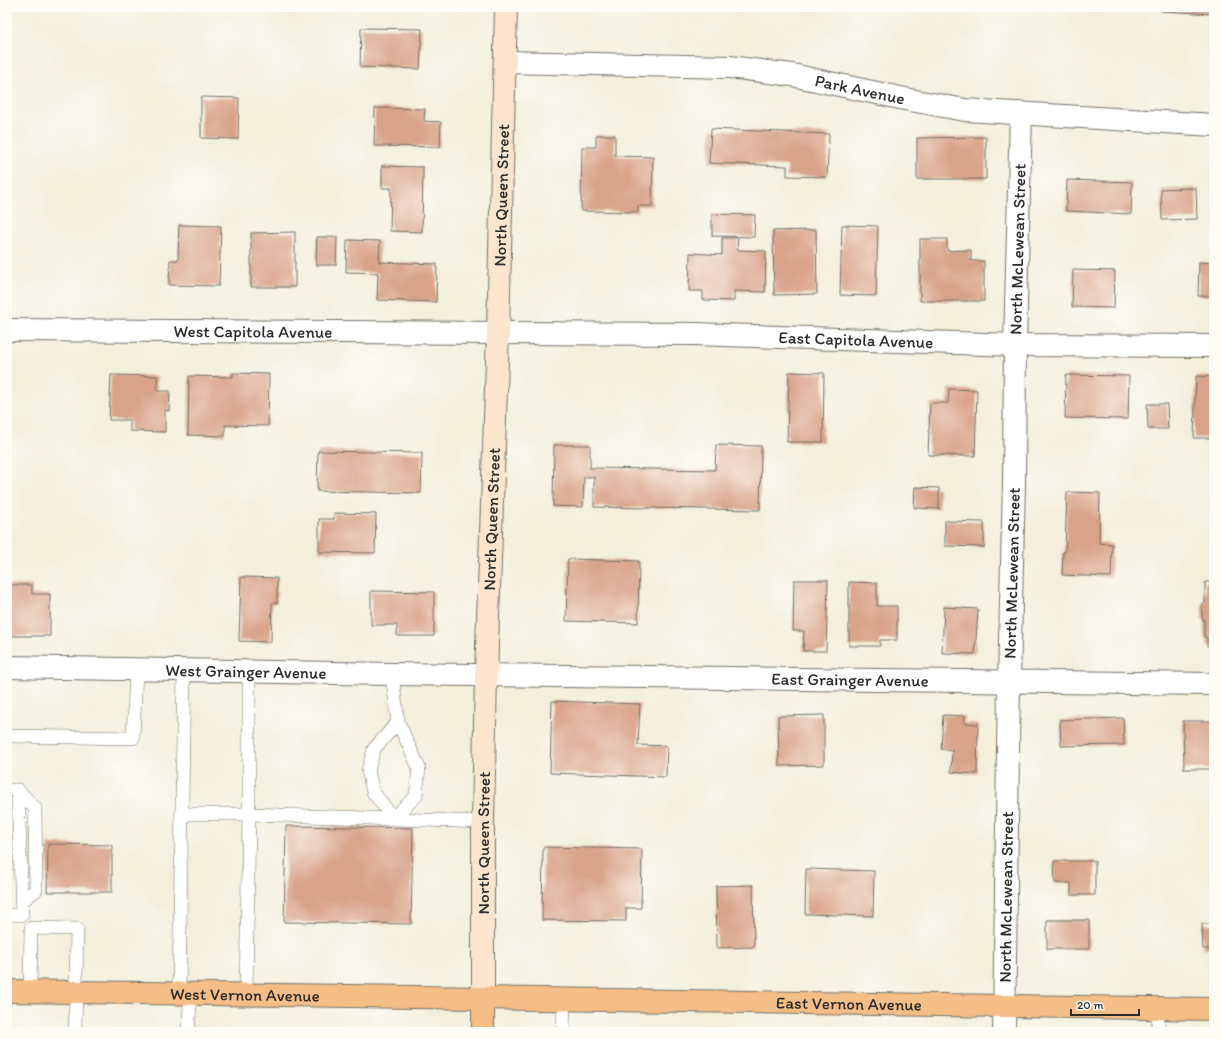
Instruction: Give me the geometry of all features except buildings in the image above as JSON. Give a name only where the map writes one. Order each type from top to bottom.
[{"type":"main road","name":"North Queen Street","points":[[483,1032],[483,822],[486,675],[498,333],[506,7]]},
{"type":"main road","name":"West Vernon Avenue","points":[[7,991],[484,999]]},
{"type":"main road","name":"East Vernon Avenue","points":[[484,999],[1214,1009]]},
{"type":"street","name":"Park Avenue","points":[[505,62],[737,67],[792,75],[965,110],[1214,125]]},
{"type":"street","name":"North McLewean Street","points":[[1004,1032],[1009,681],[1014,483],[1015,345],[1021,113]]},
{"type":"street","name":"West Capitola Avenue","points":[[7,330],[498,333]]},
{"type":"street","name":"East Capitola Avenue","points":[[498,333],[694,334],[1015,345],[1214,346]]},
{"type":"street","name":"West Grainger Avenue","points":[[7,667],[486,675]]},
{"type":"street","name":"East Grainger Avenue","points":[[486,675],[1214,684]]},
{"type":"lane","points":[[12,736],[133,738],[136,669]]},
{"type":"lane","points":[[184,670],[182,814],[185,994],[188,1032]]},
{"type":"lane","points":[[246,994],[249,814],[249,671]]},
{"type":"lane","points":[[392,674],[398,722],[419,768],[416,796],[393,818]]},
{"type":"lane","points":[[393,818],[373,792],[368,771],[374,749],[398,722]]},
{"type":"lane","points":[[13,790],[22,909],[31,928],[30,991]]},
{"type":"lane","points":[[182,814],[249,814],[483,822]]},
{"type":"lane","points":[[7,915],[22,909]]},
{"type":"lane","points":[[31,928],[77,929],[75,1032]]},
{"type":"lane","points":[[563,1032],[564,1000]]},
{"type":"lane","points":[[1158,1008],[1158,1032]]}]
